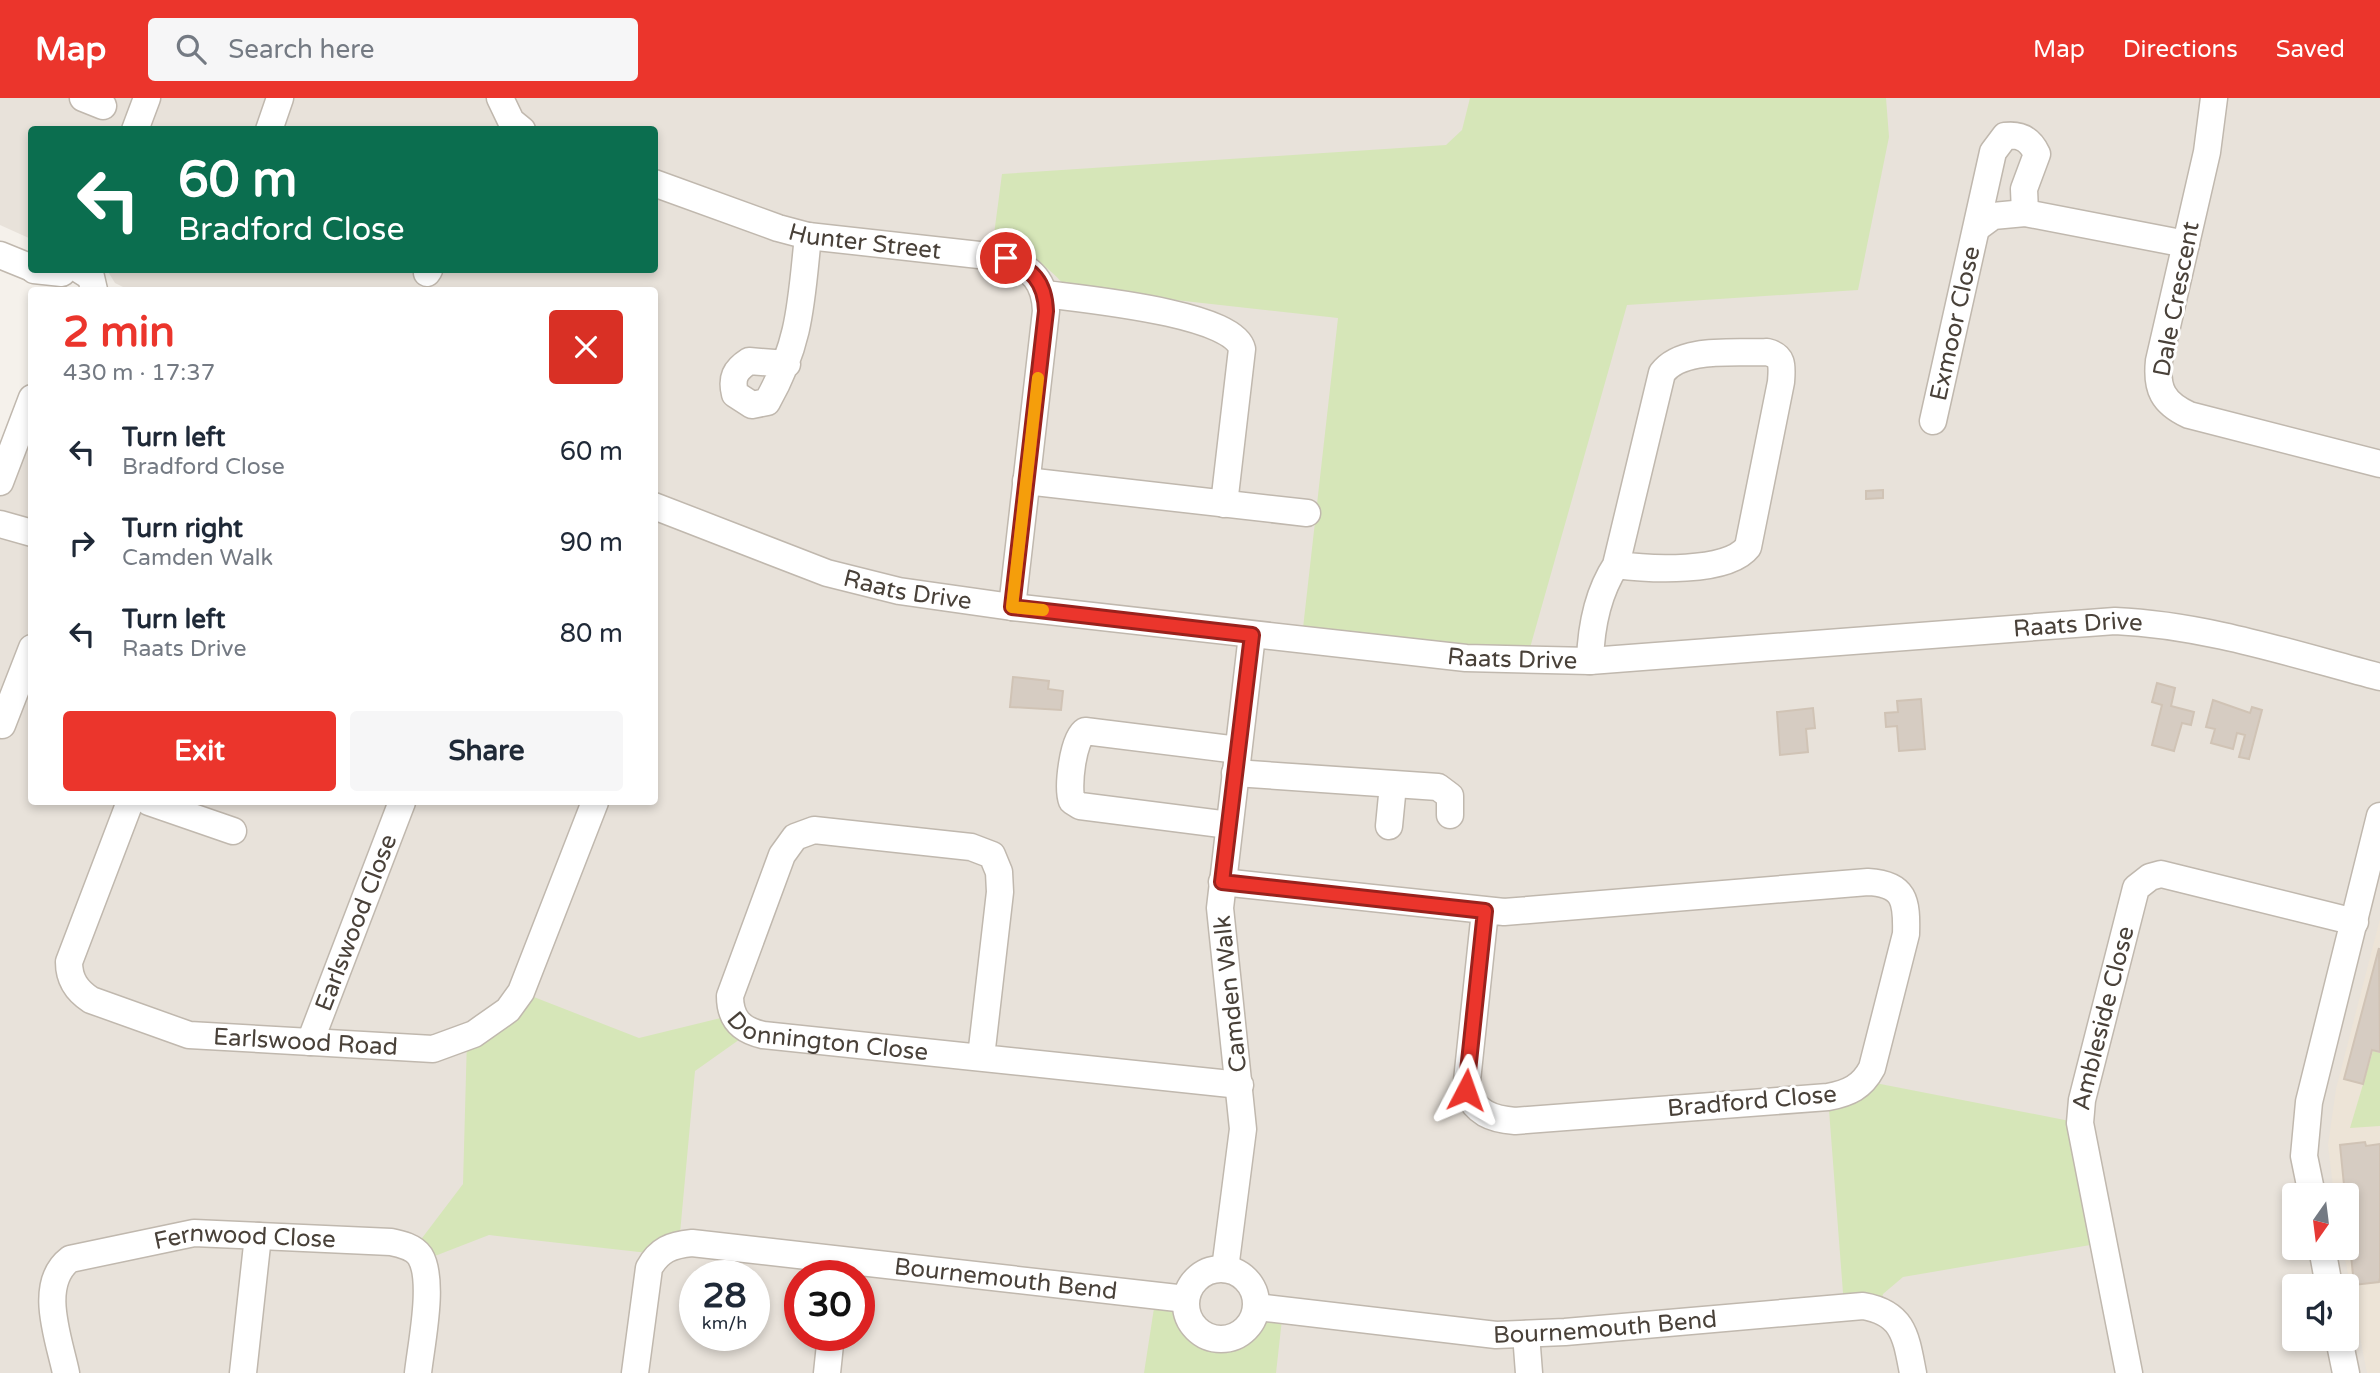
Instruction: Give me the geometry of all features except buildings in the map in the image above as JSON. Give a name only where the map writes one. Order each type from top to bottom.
[{"type":"street","points":[[136,126],[147,98]]},
{"type":"street","points":[[270,126],[280,98]]},
{"type":"street","points":[[500,98],[511,121],[517,126]]},
{"type":"street","name":"Dale Crescent","points":[[2214,98],[2207,152],[2159,361],[2157,383],[2166,400],[2189,415],[2380,464]]},
{"type":"street","name":"Exmoor Close","points":[[1933,421],[1993,152],[2005,136],[2020,135],[2030,141],[2037,154],[2024,189],[2025,213]]},
{"type":"street","name":"Hunter Street","points":[[658,184],[778,228],[808,236],[1006,258],[1028,267],[1045,294]]},
{"type":"street","name":"Exmoor Close","points":[[1978,227],[1993,216],[2025,213],[2186,244]]},
{"type":"street","points":[[787,364],[798,324],[808,236]]},
{"type":"street","points":[[0,255],[28,264]]},
{"type":"street","points":[[1012,607],[1046,311],[1045,294],[1142,306],[1218,326],[1236,336],[1242,349],[1224,504]]},
{"type":"street","points":[[1590,661],[1590,632],[1605,582],[1616,565],[1645,453],[1657,388],[1668,365],[1689,356],[1767,352],[1777,357],[1782,366],[1781,382],[1748,547],[1734,560],[1685,567],[1616,565]]},
{"type":"street","points":[[0,482],[28,408]]},
{"type":"street","points":[[1026,481],[1307,513]]},
{"type":"street","name":"Raats Drive","points":[[658,507],[862,583],[1012,607],[1466,658],[1590,661],[2115,621],[2177,625],[2207,631],[2380,677]]},
{"type":"street","name":"Camden Walk","points":[[1225,1269],[1243,1129],[1222,946],[1222,882],[1252,635]]},
{"type":"street","points":[[2,726],[24,691],[28,670]]},
{"type":"street","points":[[1229,825],[1080,806],[1072,801],[1070,792],[1076,741],[1085,731],[1236,761],[1393,785],[1443,788],[1450,796],[1450,814]]},
{"type":"street","points":[[1389,826],[1393,785]]},
{"type":"street","name":"Earlswood Road","points":[[129,805],[69,962],[73,984],[91,1000],[189,1035],[433,1049],[474,1034],[508,1010],[521,992],[594,805]]},
{"type":"street","points":[[158,805],[233,831]]},
{"type":"street","name":"Earlswood Close","points":[[310,1042],[401,805]]},
{"type":"street","points":[[2310,1183],[2304,1156],[2307,1119],[2380,816]]},
{"type":"street","name":"Donnington Close","points":[[981,1058],[1000,892],[999,873],[992,856],[971,846],[814,830],[795,837],[782,855],[730,996],[733,1015],[740,1026],[763,1035],[981,1058],[1240,1085]]},
{"type":"street","name":"Ambleside Close","points":[[2129,1373],[2080,1123],[2082,1100],[2136,888],[2150,877],[2161,874],[2355,922]]},
{"type":"street","name":"Bradford Close","points":[[1222,882],[1504,912],[1868,882],[1883,883],[1896,889],[1905,901],[1907,914],[1906,934],[1872,1068],[1865,1081],[1856,1088],[1828,1097],[1515,1121],[1489,1117],[1472,1103],[1466,1090],[1485,911]]},
{"type":"street","name":"Fernwood Close","points":[[66,1373],[53,1306],[53,1285],[59,1267],[70,1259],[194,1233],[391,1242],[407,1246],[420,1255],[425,1272],[426,1292],[418,1373]]},
{"type":"street","points":[[243,1373],[258,1236]]},
{"type":"street","name":"Bournemouth Bend","points":[[635,1373],[645,1284],[657,1254],[675,1245],[692,1243],[792,1260]]},
{"type":"street","points":[[1225,1269],[1247,1280],[1256,1297],[1257,1307],[1248,1327],[1234,1337],[1220,1339],[1200,1332],[1192,1323],[1186,1299],[1195,1280],[1210,1270],[1225,1269]]},
{"type":"street","name":"Bournemouth Bend","points":[[875,1271],[1186,1299]]},
{"type":"street","name":"Bournemouth Bend","points":[[1257,1307],[1496,1335],[1863,1306],[1879,1309],[1902,1328],[1913,1373]]},
{"type":"street","points":[[1526,1334],[1529,1373]]},
{"type":"street","points":[[827,1373],[829,1351]]},
{"type":"street","points":[[2341,1351],[2346,1373]]},
{"type":"shaded area","points":[[0,98],[2380,98],[2380,664],[2200,617],[2161,611],[2121,611],[1611,649],[1501,651],[911,583],[829,561],[658,494],[658,287],[123,287],[115,283],[109,273],[658,273],[658,126],[28,126],[28,238],[0,225]]},
{"type":"shaded area","points":[[28,406],[28,805],[658,805],[658,507],[827,573],[1466,658],[2077,622],[2380,677],[2380,1373],[0,1373],[0,482]]},
{"type":"shaded area","points":[[2380,919],[2380,1373],[2367,1373],[2359,1331],[2359,1274],[2348,1274],[2345,1260],[2359,1260],[2359,1183],[2333,1183],[2328,1145],[2336,1089]]},
{"type":"green space","points":[[1470,98],[1886,98],[1889,137],[1858,290],[1627,305],[1526,662],[1302,637],[1338,318],[1067,288],[1051,271],[1034,259],[993,242],[1002,174],[1446,145],[1462,130]]},
{"type":"green space","points":[[521,992],[639,1038],[733,1015],[750,1032],[695,1071],[679,1244],[657,1254],[489,1235],[422,1261],[413,1250],[463,1184],[467,1038]]},
{"type":"green space","points":[[2373,1051],[2380,1053],[2380,1126],[2350,1128]]},
{"type":"green space","points":[[1865,1081],[2080,1123],[2102,1243],[1903,1277],[1883,1294],[1879,1309],[1844,1306],[1828,1097]]},
{"type":"green space","points":[[1156,1295],[1186,1299],[1195,1325],[1208,1337],[1217,1340],[1236,1335],[1254,1319],[1283,1310],[1276,1373],[1144,1373]]},
{"type":"slow traffic","points":[[1038,378],[1012,607],[1043,610]]},
{"type":"route","points":[[1006,258],[1028,267],[1039,281],[1045,294],[1046,311],[1012,607],[1252,635],[1222,882],[1485,911],[1466,1090]]}]
